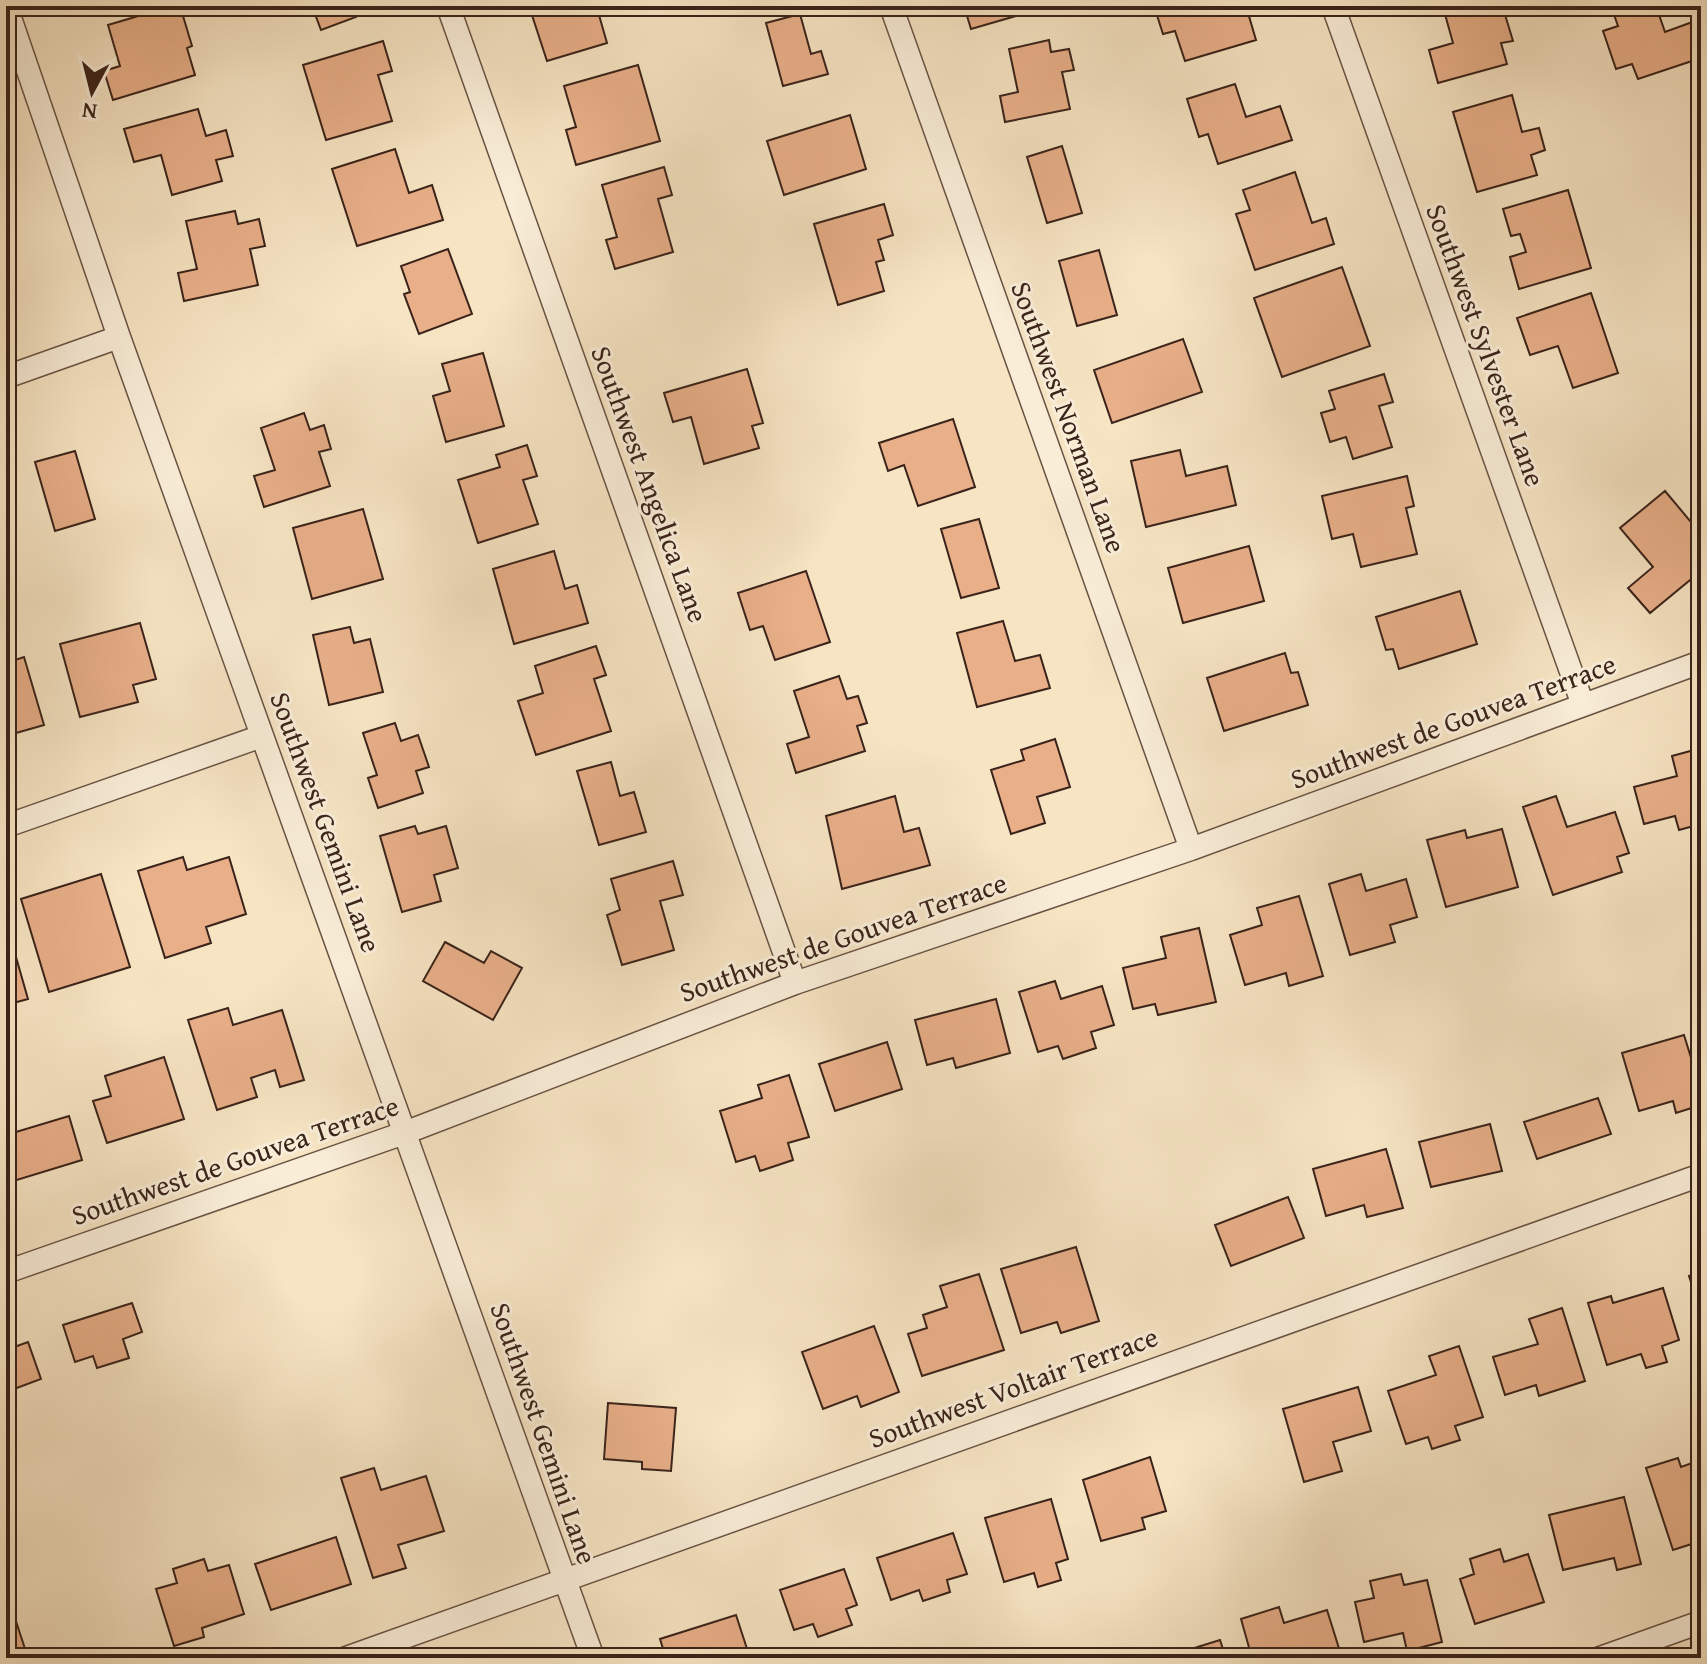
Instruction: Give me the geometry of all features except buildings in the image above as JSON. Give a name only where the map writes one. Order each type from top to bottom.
[{"type":"street","name":"Southwest Gemini Lane","points":[[6,6],[119,337],[407,1132],[593,1658]]},
{"type":"street","name":"Southwest Angelica Lane","points":[[448,6],[795,983]]},
{"type":"street","name":"Southwest Norman Lane","points":[[891,6],[1191,849]]},
{"type":"street","name":"Southwest Sylvester Lane","points":[[1333,6],[1583,705]]},
{"type":"street","points":[[6,377],[119,337]]},
{"type":"street","name":"Southwest de Gouvea Terrace","points":[[6,1272],[407,1132],[795,983],[1191,849],[1701,662]]},
{"type":"street","points":[[6,826],[262,736]]},
{"type":"street","name":"Southwest Voltair Terrace","points":[[346,1658],[1701,1175]]},
{"type":"street","points":[[1600,1658],[1701,1622]]}]
